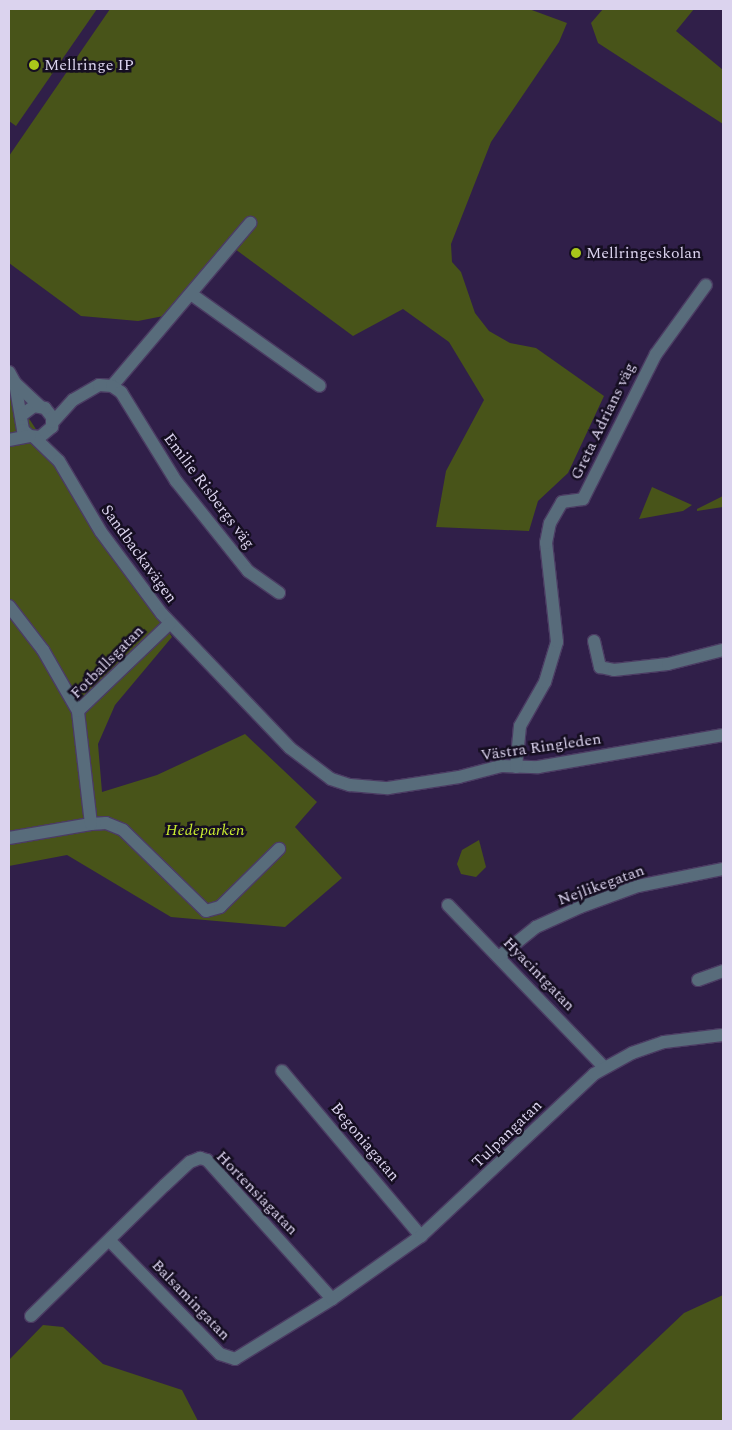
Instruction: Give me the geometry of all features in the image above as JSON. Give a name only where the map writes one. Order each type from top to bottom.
[{"type":"street","points":[[9,434],[29,408],[73,400],[99,385],[112,386],[131,360],[191,294],[250,223]]},
{"type":"street","name":"Greta Adrians väg","points":[[516,767],[520,726],[545,682],[557,642],[546,543],[550,523],[562,502],[583,499],[656,354],[706,284]]},
{"type":"street","points":[[191,294],[320,386]]},
{"type":"street","points":[[12,377],[42,407],[52,425]]},
{"type":"street","points":[[12,377],[23,430],[33,437]]},
{"type":"street","name":"Emilie Risbergs väg","points":[[112,386],[121,392],[176,481],[248,571],[279,593]]},
{"type":"street","points":[[9,440],[45,436],[73,400]]},
{"type":"street","name":"Sandbackavägen","points":[[52,425],[59,461]]},
{"type":"street","name":"Sandbackavägen","points":[[33,437],[59,461],[110,546],[170,623],[203,659]]},
{"type":"street","points":[[11,613],[43,650],[78,711]]},
{"type":"street","name":"Fotballsgatan","points":[[91,824],[78,711],[170,623]]},
{"type":"street","points":[[594,641],[600,667],[614,670],[660,666],[723,650]]},
{"type":"street","name":"Västra Ringleden","points":[[203,659],[306,763],[340,783],[388,788],[459,777],[500,766],[538,767],[723,735]]},
{"type":"street","points":[[9,838],[106,823],[123,830],[206,911],[220,906],[279,849]]},
{"type":"street","name":"Nejlikegatan","points":[[500,956],[536,927],[588,904],[638,886],[723,869]]},
{"type":"street","name":"Hyacintgatan","points":[[448,905],[500,956],[604,1067]]},
{"type":"street","points":[[698,980],[723,971]]},
{"type":"street","name":"Tulpangatan","points":[[332,1299],[421,1236],[569,1097],[604,1067],[664,1042],[723,1035]]},
{"type":"street","name":"Begoniagatan","points":[[282,1071],[421,1236]]},
{"type":"street","name":"Hortensiagatan","points":[[110,1241],[190,1162],[200,1158],[206,1160],[332,1299]]},
{"type":"street","points":[[31,1316],[110,1241]]},
{"type":"street","name":"Balsamingatan","points":[[110,1241],[220,1354],[228,1358],[235,1359],[250,1352],[332,1299]]},
{"type":"green space","name":"Mellringe IP","points":[[9,9],[97,9],[16,126],[9,121]]},
{"type":"green space","points":[[110,9],[529,9],[567,23],[559,42],[491,142],[451,244],[452,262],[461,272],[475,313],[489,331],[510,343],[536,348],[604,396],[568,473],[538,501],[529,531],[436,527],[446,471],[484,400],[449,342],[403,309],[353,336],[235,249],[184,312],[138,321],[81,316],[9,263],[9,156]]},
{"type":"green space","points":[[603,9],[694,9],[676,31],[723,70],[723,124],[598,43],[591,23]]},
{"type":"green space","name":"Hedeparken","points":[[9,388],[172,637],[115,705],[98,744],[102,792],[157,775],[245,734],[317,802],[295,827],[342,878],[285,927],[171,917],[67,855],[9,866]]},
{"type":"green space","points":[[652,487],[692,505],[683,511],[639,519]]},
{"type":"green space","points":[[723,496],[723,507],[697,511],[697,509]]},
{"type":"green space","points":[[479,840],[486,867],[476,877],[461,874],[457,864],[462,850]]},
{"type":"green space","points":[[723,1295],[723,1421],[570,1421],[684,1313]]},
{"type":"green space","points":[[43,1325],[63,1327],[103,1364],[182,1390],[198,1421],[9,1421],[9,1360]]},
{"type":"place","name":"Mellringe IP","points":[[34,65]]},
{"type":"place","name":"Mellringeskolan","points":[[576,253]]}]
